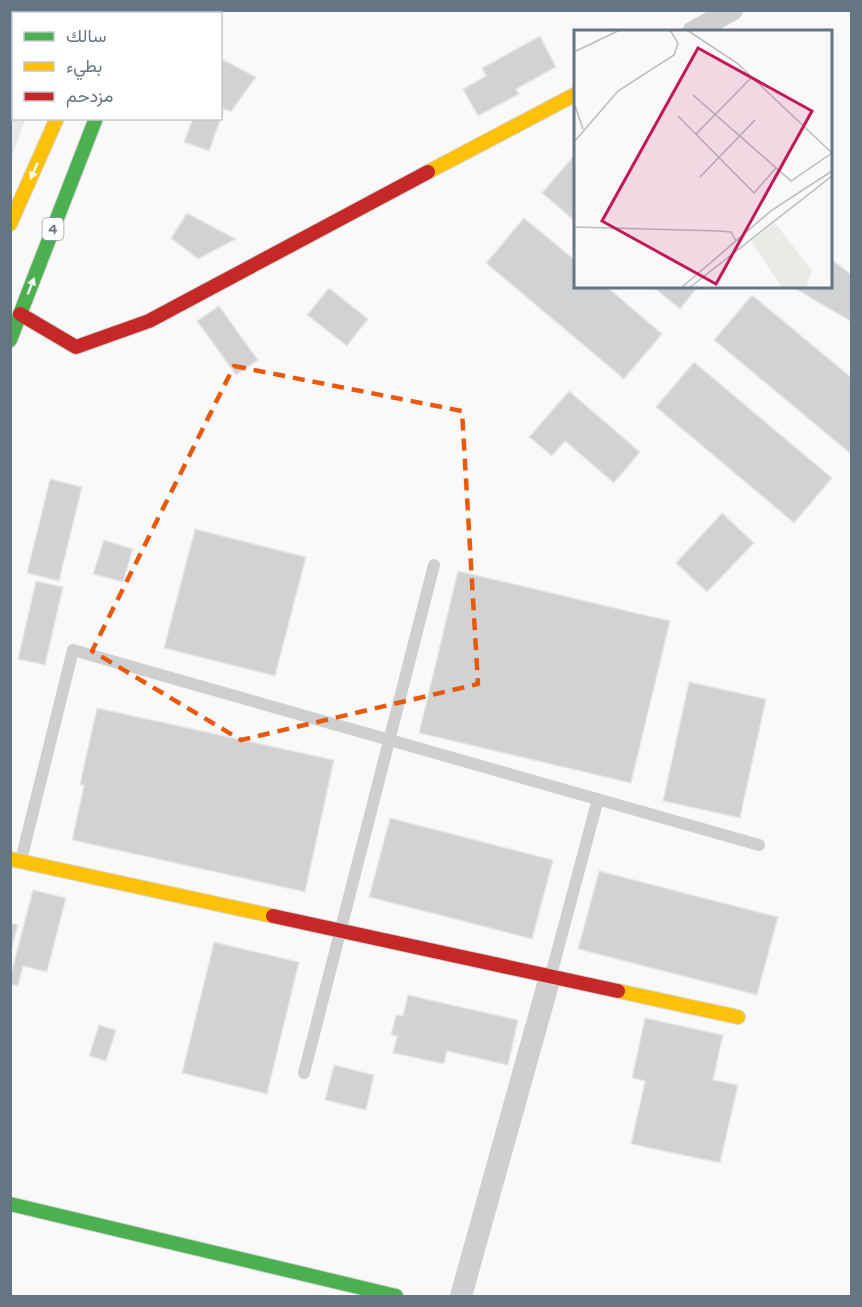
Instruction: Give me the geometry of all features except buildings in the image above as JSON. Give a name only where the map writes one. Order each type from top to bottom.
[{"type":"street","points":[[697,30],[732,10]]},
{"type":"street","points":[[20,314],[76,347],[149,321],[574,95]]},
{"type":"street","points":[[10,224],[56,120]]},
{"type":"street","name":"4","points":[[10,340],[95,120]]},
{"type":"street","points":[[16,860],[738,1017]]},
{"type":"street","points":[[461,1296],[550,977]]},
{"type":"street","points":[[10,1204],[396,1296]]},
{"type":"lane","points":[[304,1073],[434,565]]},
{"type":"lane","points":[[16,860],[73,650],[759,845]]},
{"type":"lane","points":[[550,977],[598,800]]},
{"type":"highlighted area","points":[[234,366],[462,411],[478,684],[241,740],[92,651]]},
{"type":"shaded area","points":[[11,10],[64,11],[12,12],[12,120],[25,120],[11,159]]},
{"type":"traffic: fast","points":[[10,340],[95,120]]},
{"type":"traffic: fast","points":[[10,1204],[396,1296]]},
{"type":"traffic: slow","points":[[428,172],[574,95]]},
{"type":"traffic: slow","points":[[10,224],[56,120]]},
{"type":"traffic: slow","points":[[10,859],[273,916]]},
{"type":"traffic: slow","points":[[618,991],[738,1017]]},
{"type":"traffic: jam","points":[[20,314],[76,347],[149,321],[428,172]]},
{"type":"traffic: jam","points":[[273,916],[618,991]]}]
